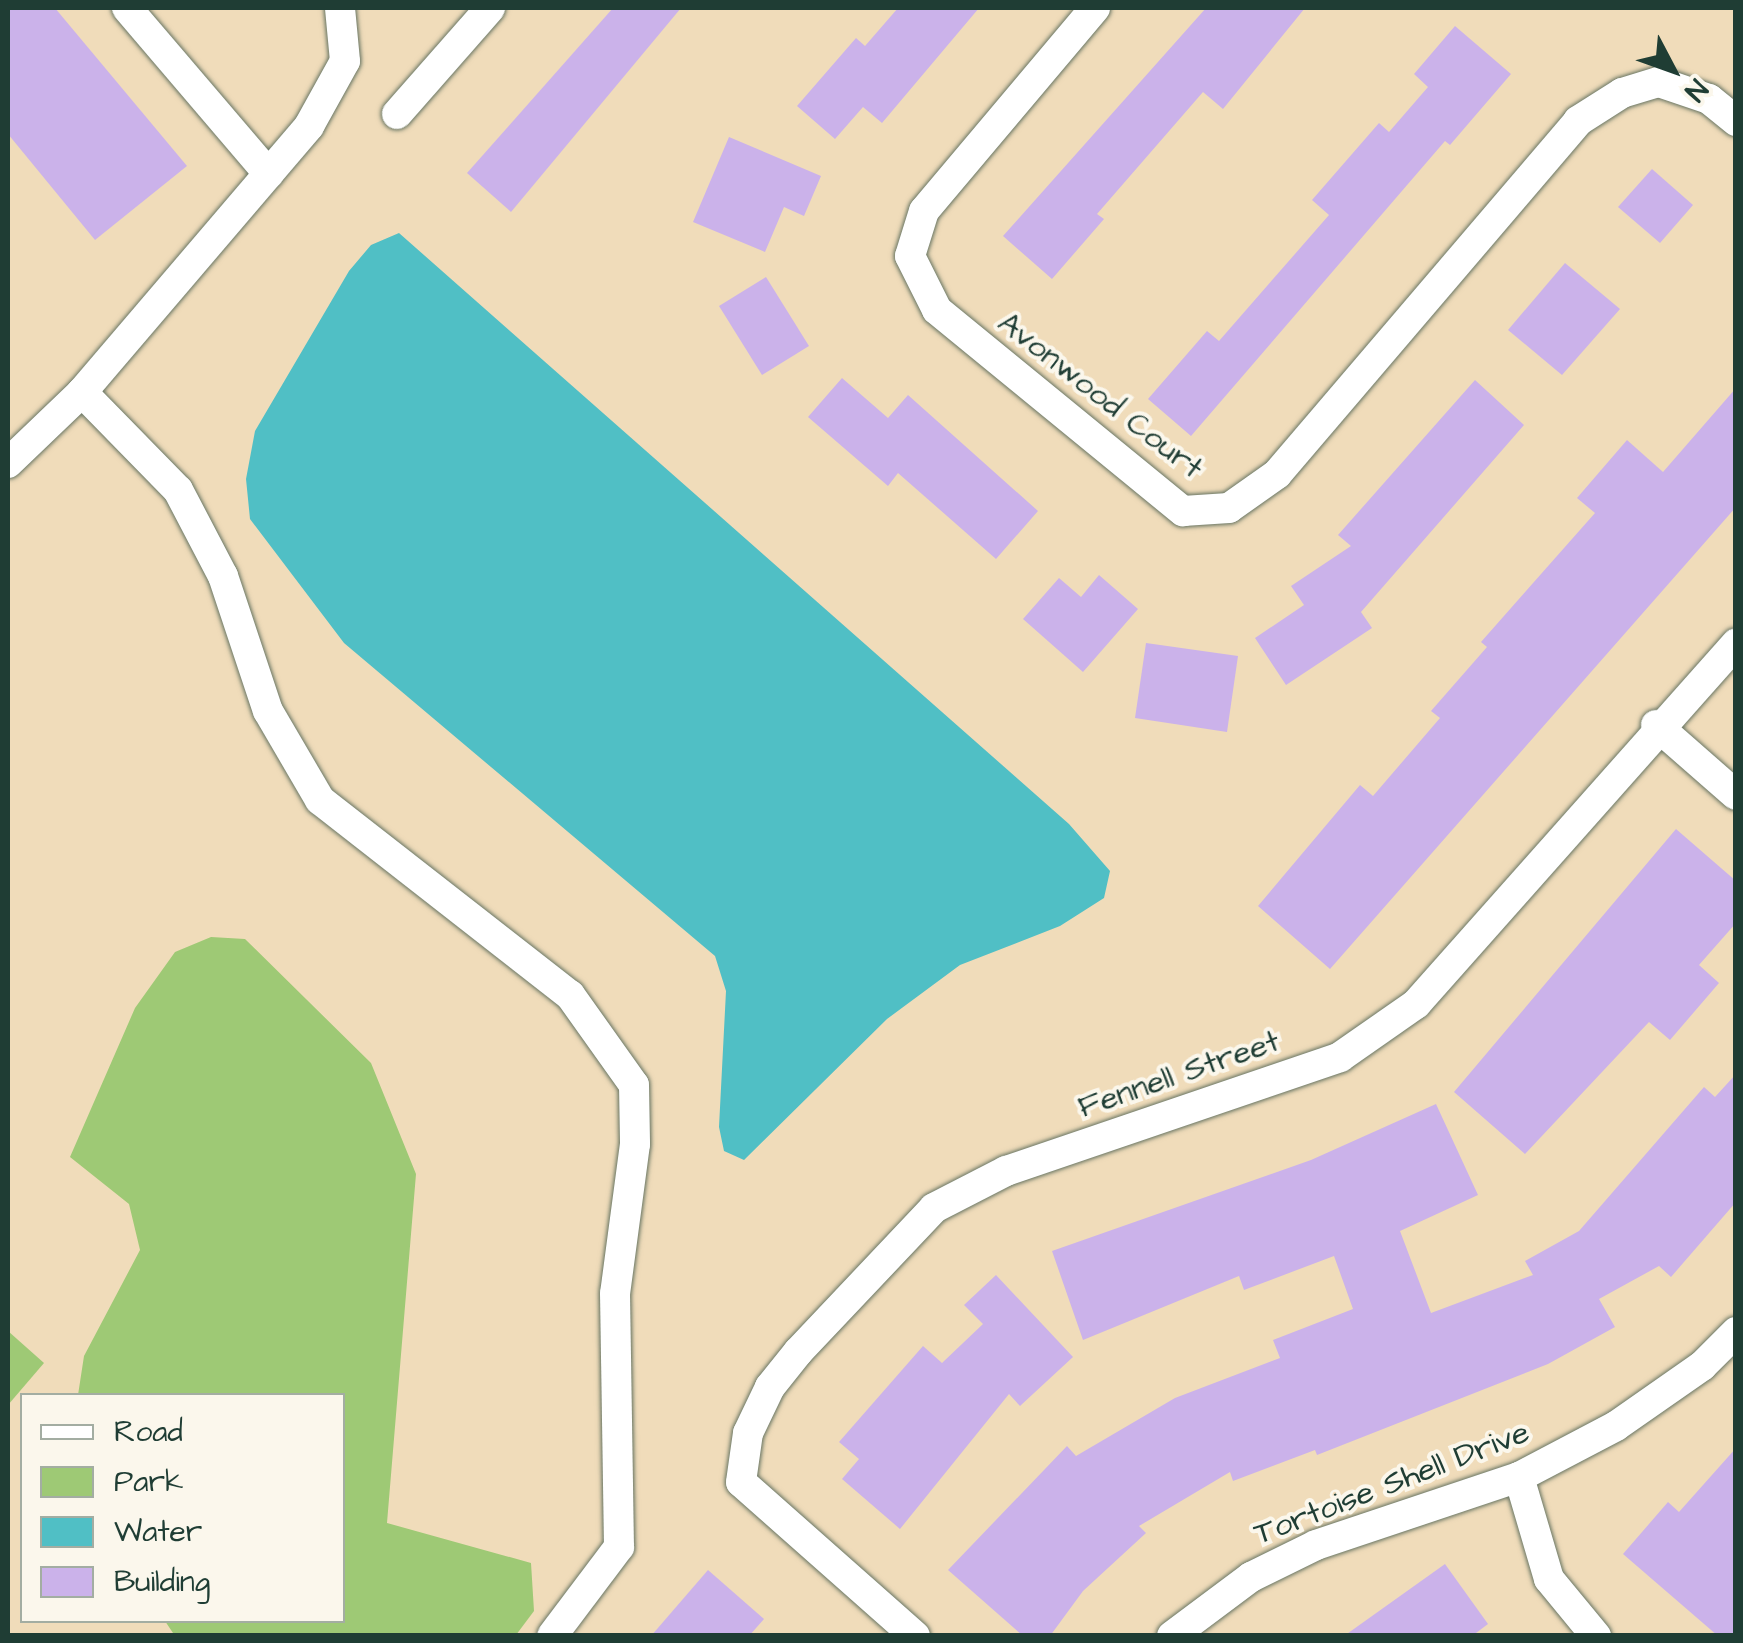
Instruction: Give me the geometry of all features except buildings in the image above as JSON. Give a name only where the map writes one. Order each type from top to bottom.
[{"type":"street","points":[[127,8],[269,174]]},
{"type":"street","points":[[8,462],[82,392],[309,126],[345,61],[340,8]]},
{"type":"street","points":[[397,114],[490,8]]},
{"type":"street","name":"Avonwood Court","points":[[1095,8],[924,211],[910,256],[938,310],[1182,511],[1230,508],[1277,474],[1578,121],[1622,93],[1659,82],[1710,99],[1736,121]]},
{"type":"street","points":[[82,392],[178,490],[224,576],[268,711],[320,800],[570,995],[634,1085],[634,1144],[616,1293],[619,1547],[552,1636]]},
{"type":"street","name":"Fennell Street","points":[[916,1636],[742,1482],[748,1433],[770,1387],[934,1208],[1006,1171],[1340,1057],[1416,1004],[1656,726],[1736,644]]},
{"type":"street","points":[[1656,726],[1736,795]]},
{"type":"street","name":"Tortoise Shell Drive","points":[[1172,1636],[1251,1577],[1316,1545],[1519,1477],[1616,1426],[1702,1366],[1736,1332]]},
{"type":"street","points":[[1519,1477],[1549,1579],[1596,1636]]},
{"type":"green space","points":[[211,937],[245,939],[371,1063],[416,1174],[387,1523],[531,1563],[534,1611],[516,1635],[175,1636],[166,1623],[345,1623],[345,1393],[78,1393],[84,1356],[140,1250],[129,1204],[70,1157],[135,1008],[175,952]]},
{"type":"green space","points":[[8,1331],[44,1363],[8,1405]]},
{"type":"water","points":[[399,233],[1069,824],[1110,871],[1104,898],[1060,926],[960,965],[887,1019],[744,1160],[724,1151],[719,1127],[726,991],[715,956],[344,643],[250,519],[246,479],[255,431],[349,271],[371,245]]}]
